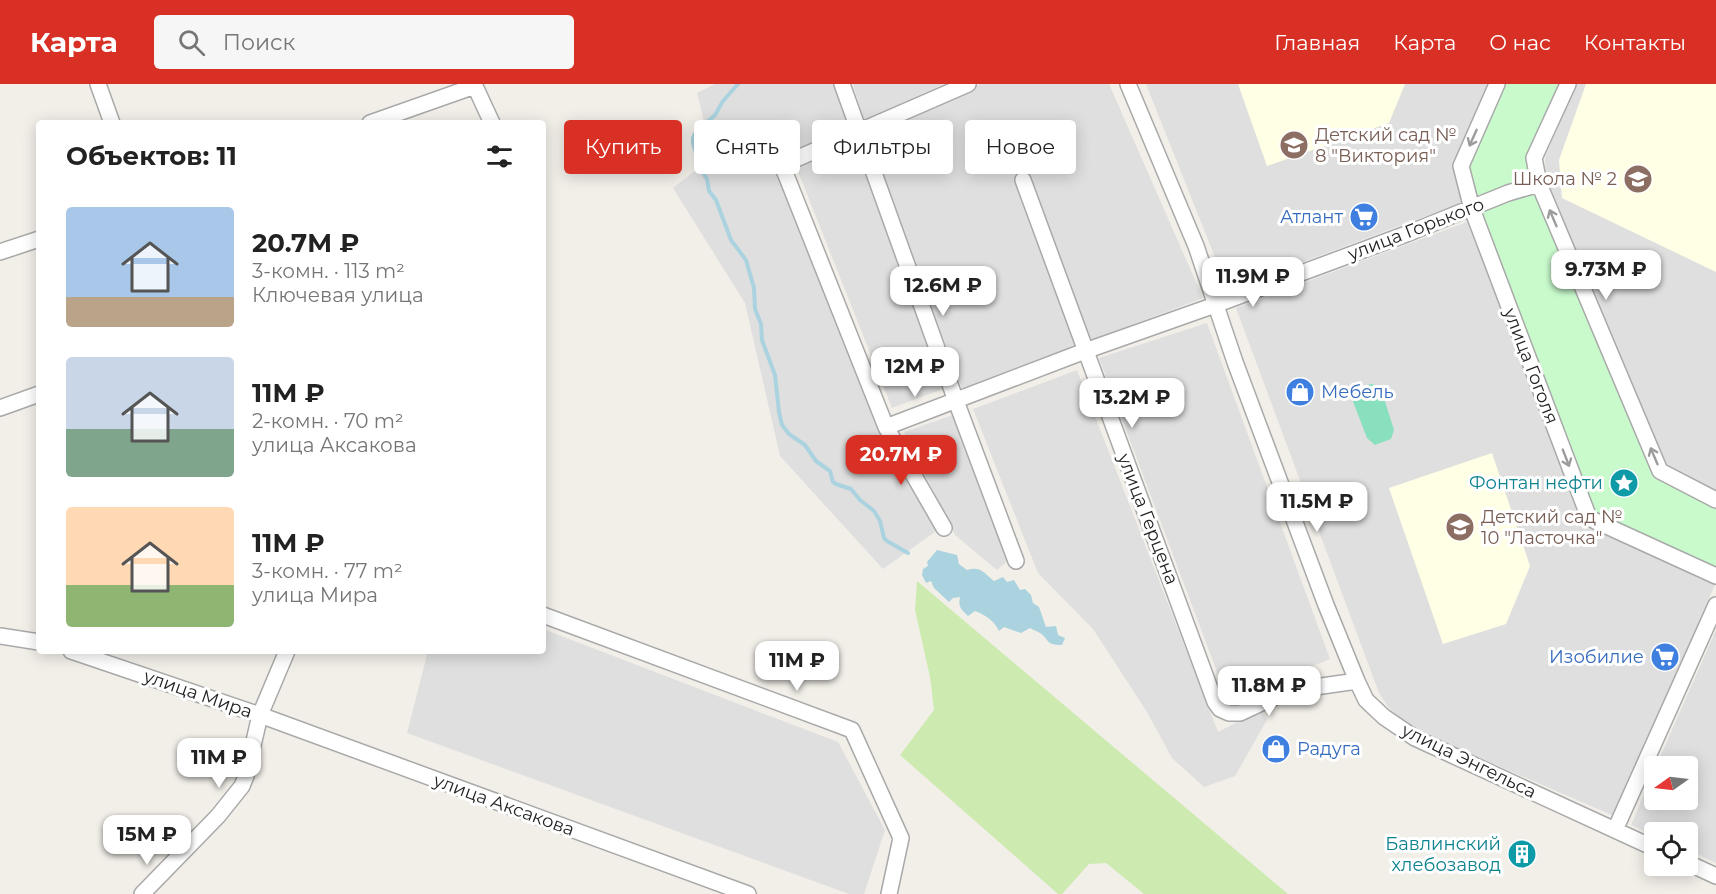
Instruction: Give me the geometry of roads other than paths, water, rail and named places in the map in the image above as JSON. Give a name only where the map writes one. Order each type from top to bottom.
[{"type":"street","points":[[98,84],[111,120]]},
{"type":"street","points":[[842,84],[855,120]]},
{"type":"street","points":[[885,120],[968,84]]},
{"type":"street","name":"улица Энгельса","points":[[1128,84],[1196,246],[1215,305],[1326,605],[1366,700],[1384,717],[1415,738],[1644,843]]},
{"type":"street","name":"улица Гоголя","points":[[1497,84],[1461,166],[1472,209],[1589,518],[1716,576]]},
{"type":"street","points":[[1568,84],[1534,158],[1539,184],[1660,471],[1716,500]]},
{"type":"street","points":[[378,120],[475,85],[491,120]]},
{"type":"street","points":[[812,152],[782,165],[886,427],[944,528]]},
{"type":"street","points":[[874,174],[1016,561]]},
{"type":"street","name":"улица Герцена","points":[[1023,180],[1215,702],[1220,709],[1229,713],[1240,713],[1287,691],[1357,681]]},
{"type":"street","name":"улица Горького","points":[[886,427],[1085,351],[1472,209],[1508,193],[1539,184]]},
{"type":"street","points":[[0,252],[36,240]]},
{"type":"street","points":[[0,408],[36,395]]},
{"type":"street","points":[[1615,830],[1716,605]]},
{"type":"street","points":[[546,616],[852,730],[901,838],[889,894]]},
{"type":"street","points":[[0,636],[36,642]]},
{"type":"street","name":"улица Мира","points":[[81,654],[260,715],[286,654]]},
{"type":"street","points":[[142,894],[218,816],[242,786],[260,715]]},
{"type":"street","name":"улица Аксакова","points":[[260,715],[748,894]]},
{"type":"street","points":[[1698,868],[1716,876]]},
{"type":"water","points":[[937,550],[957,555],[959,564],[967,570],[979,570],[994,581],[1003,577],[1007,582],[1014,580],[1020,590],[1025,589],[1031,595],[1033,603],[1039,607],[1046,627],[1056,626],[1058,635],[1065,638],[1062,645],[1050,643],[1040,633],[1030,628],[1021,633],[1004,627],[999,631],[992,621],[982,614],[975,611],[968,616],[961,608],[960,597],[953,598],[949,602],[934,588],[931,581],[926,583],[922,575],[923,569],[928,566],[927,562]]},
{"type":"waterway","points":[[738,84],[723,101],[715,115],[696,132],[693,143],[700,168],[707,179],[709,191],[716,200],[731,240],[746,260],[754,288],[755,309],[761,324],[762,340],[775,375],[782,425],[789,434],[805,445],[816,461],[830,471],[833,482],[851,489],[874,511],[880,521],[884,538],[908,553]]},
{"type":"place","name":"Детский сад № 8 \"Виктория\"","points":[[1294,145]]},
{"type":"place","name":"Школа № 2","points":[[1638,179]]},
{"type":"place","name":"Атлант","points":[[1364,217]]},
{"type":"place","name":"Мебель","points":[[1300,392]]},
{"type":"place","name":"Фонтан нефти","points":[[1624,483]]},
{"type":"place","name":"Детский сад № 10 \"Ласточка\"","points":[[1460,527]]},
{"type":"place","name":"Изобилие","points":[[1665,657]]},
{"type":"place","name":"Радуга","points":[[1276,749]]},
{"type":"place","name":"Бавлинский хлебозавод","points":[[1522,854]]}]
